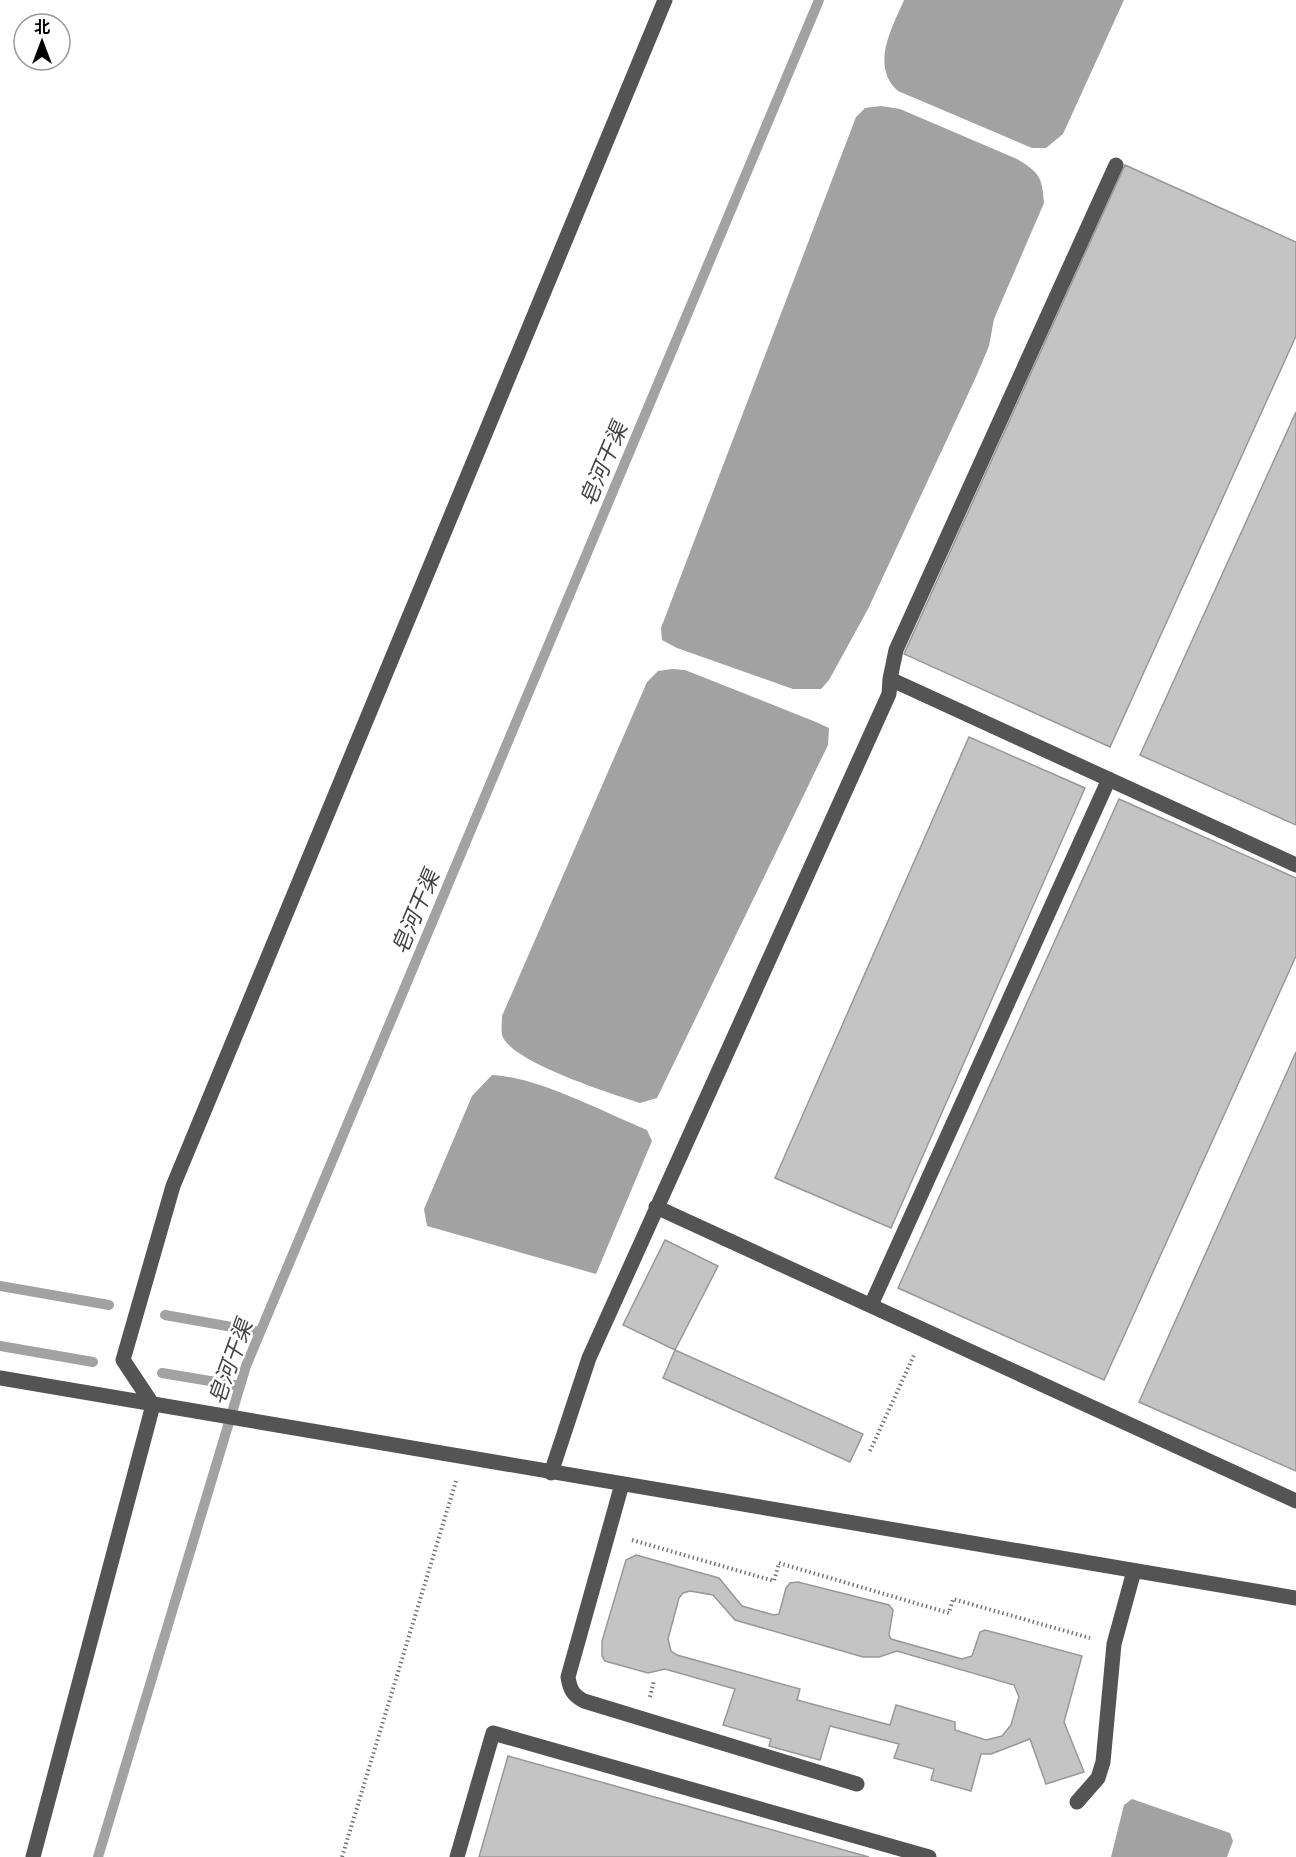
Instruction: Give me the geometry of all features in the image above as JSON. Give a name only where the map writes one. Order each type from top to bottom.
[{"type":"street","points":[[33,1857],[153,1405],[123,1360],[173,1186],[665,0]]},
{"type":"street","points":[[551,1473],[589,1358],[889,694],[896,650],[1116,165]]},
{"type":"street","points":[[891,679],[1296,865]]},
{"type":"street","points":[[871,1305],[1109,779]]},
{"type":"street","points":[[656,1207],[1296,1501]]},
{"type":"street","points":[[0,1378],[1296,1598]]},
{"type":"street","points":[[622,1484],[568,1677],[569,1688],[574,1696],[584,1701],[857,1784]]},
{"type":"street","points":[[1077,1803],[1098,1778],[1103,1762],[1114,1644],[1134,1571]]},
{"type":"street","points":[[457,1857],[493,1733],[929,1857]]},
{"type":"path","points":[[870,1451],[926,1331]]},
{"type":"path","points":[[342,1857],[463,1458]]},
{"type":"path","points":[[608,1533],[774,1581],[779,1563],[949,1613],[953,1599],[1114,1644]]},
{"type":"shaded area","points":[[904,0],[1124,0],[1063,134],[1046,148],[1032,148],[898,91],[885,70],[884,59],[889,35]]},
{"type":"shaded area","points":[[881,106],[900,109],[1017,159],[1031,168],[1038,176],[1041,181],[1044,203],[994,319],[989,346],[976,377],[868,609],[829,680],[821,689],[793,689],[677,648],[662,640],[661,628],[856,117],[865,108]]},
{"type":"shaded area","points":[[685,670],[829,728],[828,745],[657,1098],[640,1103],[564,1076],[523,1056],[509,1045],[502,1035],[502,1016],[647,682],[658,671]]},
{"type":"shaded area","points":[[492,1075],[510,1077],[550,1089],[647,1130],[652,1141],[596,1274],[427,1226],[424,1209],[472,1096]]},
{"type":"shaded area","points":[[1132,1799],[1230,1833],[1233,1841],[1227,1857],[1111,1857],[1124,1805]]},
{"type":"building","points":[[1125,165],[1296,242],[1296,336],[1110,747],[904,654]]},
{"type":"building","points":[[1296,412],[1296,825],[1140,755]]},
{"type":"building","points":[[969,737],[1085,788],[891,1228],[775,1178]]},
{"type":"building","points":[[1119,799],[1296,878],[1296,956],[1104,1380],[898,1288]]},
{"type":"building","points":[[1296,1052],[1296,1471],[1139,1402]]},
{"type":"building","points":[[665,1240],[718,1266],[675,1350],[623,1325]]},
{"type":"building","points":[[675,1350],[863,1434],[850,1462],[663,1378]]},
{"type":"building","points":[[636,1555],[719,1578],[742,1606],[774,1615],[779,1614],[786,1588],[790,1583],[798,1582],[889,1605],[893,1610],[889,1635],[891,1639],[962,1659],[972,1656],[980,1632],[985,1630],[1082,1656],[1064,1722],[1084,1772],[1046,1784],[1030,1739],[991,1754],[981,1754],[971,1791],[931,1780],[934,1769],[894,1758],[899,1744],[830,1726],[820,1760],[769,1746],[771,1739],[723,1725],[735,1689],[665,1669],[648,1673],[605,1661],[602,1656],[602,1641],[626,1560]],"holes":[[[690,1591],[713,1595],[735,1620],[863,1657],[879,1657],[897,1651],[1014,1685],[1019,1697],[1011,1725],[1002,1736],[986,1740],[955,1730],[955,1722],[896,1705],[890,1725],[797,1700],[800,1689],[677,1655],[671,1651],[668,1639],[679,1598],[683,1593]]]},
{"type":"building","points":[[508,1756],[869,1857],[479,1857]]},
{"type":"waterway","name":"皂河干渠","points":[[98,1857],[246,1366],[819,0]]},
{"type":"waterway","points":[[0,1286],[109,1305]]},
{"type":"waterway","points":[[165,1315],[260,1332]]},
{"type":"waterway","points":[[0,1346],[93,1362]]},
{"type":"waterway","points":[[162,1373],[240,1386]]}]
